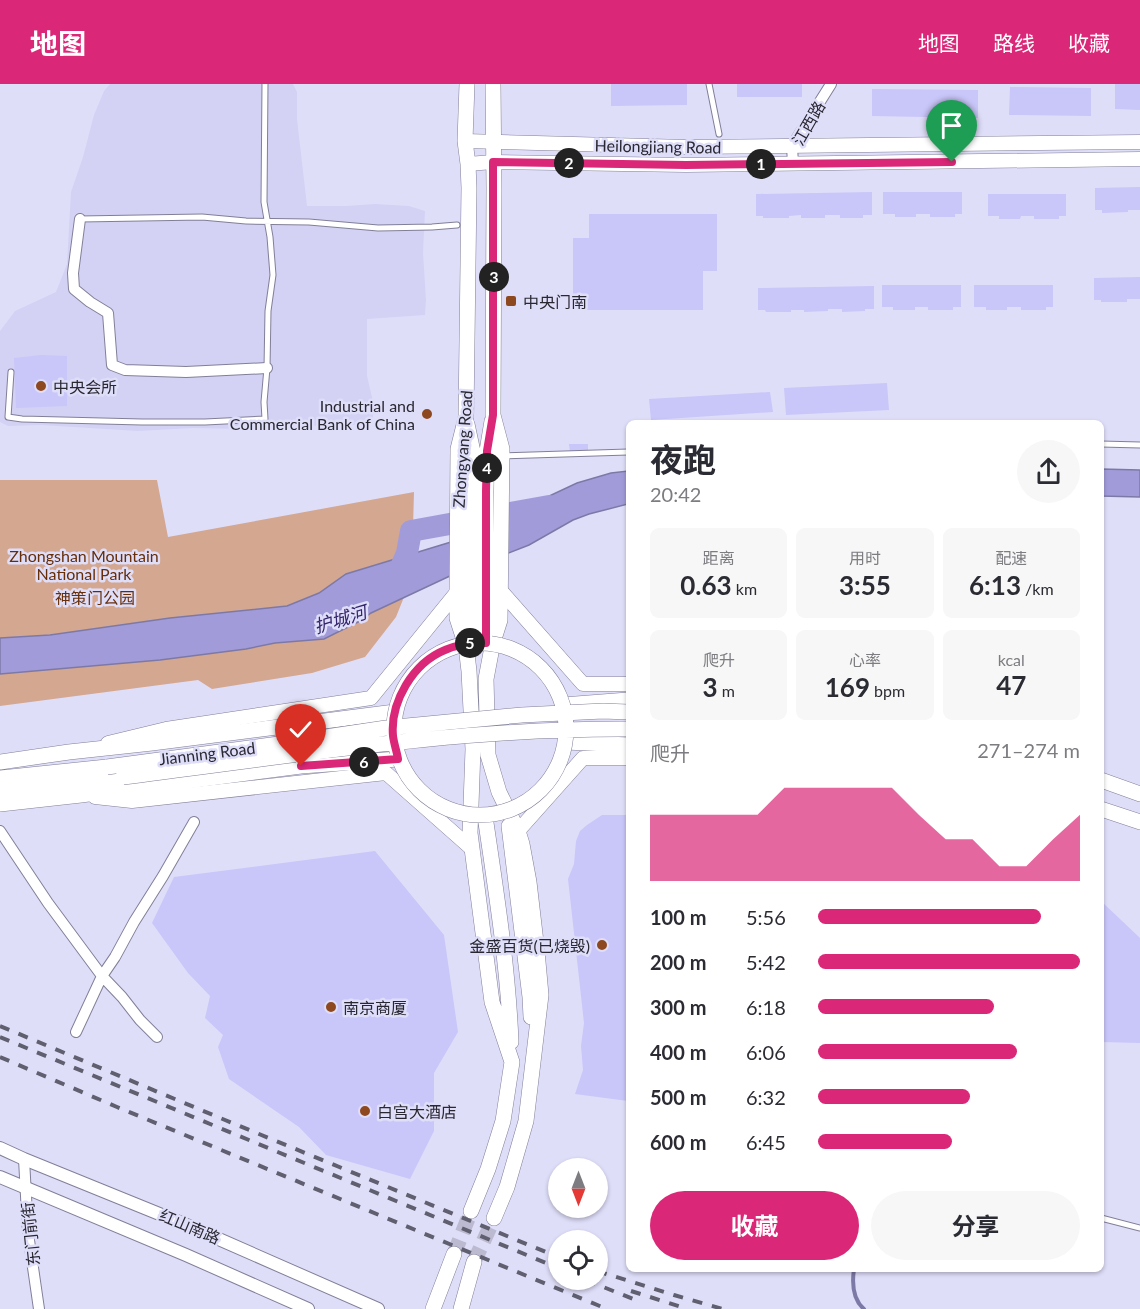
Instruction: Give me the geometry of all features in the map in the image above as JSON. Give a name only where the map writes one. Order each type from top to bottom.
[{"type":"main road","name":"Zhongyang Road","points":[[467,84],[465,141],[468,164],[466,417],[473,452],[472,489],[457,558],[457,618],[466,646],[469,671],[473,748],[470,832],[472,849],[492,1002],[512,1062]]},
{"type":"main road","name":"Zhongyang Road","points":[[493,84],[493,415],[502,449],[501,591],[500,620],[486,679],[488,755],[499,792],[518,831],[529,882],[541,995],[532,1060]]},
{"type":"main road","name":"Heilongjiang Road","points":[[465,141],[687,147],[1140,142]]},
{"type":"main road","name":"Heilongjiang Road","points":[[468,164],[493,162],[686,165],[1140,159]]},
{"type":"main road","points":[[478,643],[472,489],[487,451],[493,415]]},
{"type":"main road","points":[[501,591],[583,684],[626,684]]},
{"type":"main road","points":[[69,752],[166,729],[370,698],[456,592]]},
{"type":"main road","points":[[478,643],[512,648],[535,662],[552,681],[563,705],[567,723],[566,742],[559,765],[546,785],[529,801],[507,811],[485,816],[457,813],[432,802],[412,783],[398,759],[393,736],[394,712],[404,686],[421,665],[444,650],[478,643]]},
{"type":"main road","points":[[563,705],[626,700]]},
{"type":"main road","points":[[0,762],[394,712]]},
{"type":"main road","name":"Jianning Road","points":[[0,778],[286,743],[386,728],[522,715],[626,712]]},
{"type":"main road","name":"Jianning Road","points":[[0,793],[347,748],[523,732],[626,729]]},
{"type":"main road","points":[[566,742],[626,745]]},
{"type":"main road","points":[[518,831],[583,758],[626,758]]},
{"type":"main road","points":[[0,804],[301,766],[398,759]]},
{"type":"main road","points":[[81,795],[132,801],[386,773],[472,849]]},
{"type":"main road","points":[[1104,781],[1140,794]]},
{"type":"main road","points":[[1104,810],[1140,822]]},
{"type":"main road","points":[[494,1218],[507,1187],[526,1121],[532,1060],[530,997],[507,811]]},
{"type":"main road","points":[[471,1211],[488,1169],[503,1121],[512,1062],[510,999],[485,816]]},
{"type":"main road","points":[[433,1309],[454,1254]]},
{"type":"main road","points":[[461,1309],[474,1262]]},
{"type":"street","name":"江西路","points":[[793,164],[792,146],[831,84]]},
{"type":"street","points":[[80,219],[73,273],[74,289],[108,313],[112,365],[125,370],[186,372],[267,368]]},
{"type":"street","points":[[76,1032],[102,976],[194,822]]},
{"type":"street","points":[[0,831],[41,894],[102,976],[157,1037]]},
{"type":"street","name":"红山南路","points":[[0,1148],[189,1226],[378,1309]]},
{"type":"street","name":"东门前街","points":[[24,1159],[28,1233],[39,1309]]},
{"type":"street","points":[[0,1177],[308,1309]]},
{"type":"lane","points":[[11,372],[8,417],[84,421],[205,422],[265,419],[268,311],[273,275],[264,202],[265,84]]},
{"type":"lane","points":[[709,84],[719,134]]},
{"type":"lane","points":[[80,219],[202,217],[378,228],[456,225]]},
{"type":"lane","points":[[1104,444],[1140,445]]},
{"type":"lane","points":[[502,456],[626,452]]},
{"type":"lane","points":[[1104,1219],[1140,1228]]},
{"type":"shaded area","points":[[110,84],[293,84],[297,92],[297,119],[307,206],[375,204],[409,206],[425,211],[423,253],[425,315],[367,319],[367,376],[374,406],[372,425],[138,431],[41,425],[8,426],[0,422],[0,331],[15,311],[56,292],[67,264],[71,192],[94,115],[104,91]]},
{"type":"green space","name":"神策门公园","points":[[0,480],[157,480],[168,537],[414,492],[413,528],[418,535],[413,543],[412,565],[406,592],[396,617],[365,657],[312,673],[212,689],[198,680],[0,706]]},
{"type":"water","points":[[1104,469],[1140,470],[1140,497],[1104,496]]},
{"type":"water","points":[[626,471],[626,505],[573,520],[529,545],[452,575],[371,613],[324,639],[275,643],[160,660],[0,674],[0,638],[50,635],[170,618],[287,606],[319,593],[346,574],[451,542],[577,483]]},
{"type":"building","points":[[611,84],[687,84],[687,105],[611,106]]},
{"type":"building","points":[[737,84],[802,84],[802,97],[737,97]]},
{"type":"building","points":[[1115,84],[1140,84],[1140,110],[1115,109]]},
{"type":"building","points":[[1010,87],[1091,88],[1091,116],[1009,115]]},
{"type":"building","points":[[872,89],[978,90],[978,118],[872,116]]},
{"type":"building","points":[[1140,187],[1140,210],[1102,213],[1102,210],[1095,210],[1095,188]]},
{"type":"building","points":[[872,192],[872,215],[863,215],[863,218],[840,218],[840,215],[825,215],[825,218],[801,218],[801,215],[789,216],[789,218],[756,216],[756,194]]},
{"type":"building","points":[[883,192],[962,192],[962,214],[955,214],[955,217],[930,217],[930,214],[916,214],[916,217],[895,217],[895,214],[883,214]]},
{"type":"building","points":[[988,194],[1066,194],[1066,216],[1059,216],[1059,219],[1034,219],[1034,216],[1021,216],[1020,219],[999,219],[999,216],[988,216]]},
{"type":"building","points":[[589,214],[717,214],[717,271],[703,271],[703,310],[573,310],[573,238],[589,238]]},
{"type":"building","points":[[1140,277],[1140,299],[1127,299],[1127,302],[1094,300],[1094,278]]},
{"type":"building","points":[[882,285],[961,285],[961,307],[953,307],[953,310],[928,310],[928,307],[915,307],[915,310],[893,310],[893,307],[882,307]]},
{"type":"building","points":[[974,285],[1053,285],[1053,307],[1046,307],[1046,310],[1021,310],[1021,307],[1007,307],[1007,310],[986,310],[986,307],[974,307]]},
{"type":"building","points":[[874,286],[874,309],[865,309],[865,311],[842,312],[842,309],[828,309],[828,311],[766,312],[758,310],[758,288]]},
{"type":"building","name":"中央会所","points":[[41,355],[67,356],[67,406],[16,408],[14,358]]},
{"type":"building","points":[[887,383],[889,410],[786,415],[784,388]]},
{"type":"building","points":[[770,392],[773,412],[651,420],[649,399]]},
{"type":"building","points":[[569,444],[588,444],[588,452],[570,452]]},
{"type":"building","name":"金盛百货(已烧毁)","points":[[602,815],[626,815],[626,1101],[575,1094],[583,1070],[581,1046],[584,1023],[568,879],[574,864],[576,841],[580,831]]},
{"type":"building","name":"南京商厦","points":[[375,851],[444,935],[458,1032],[434,1073],[434,1131],[410,1179],[326,1155],[299,1127],[229,1079],[218,1047],[223,1035],[205,1018],[210,996],[188,973],[152,923],[174,877]]},
{"type":"building","points":[[1104,904],[1140,938],[1140,1043],[1104,1042]]},
{"type":"waterway","name":"护城河","points":[[394,583],[407,553],[411,531],[549,506]]},
{"type":"waterway","points":[[854,1272],[855,1296],[864,1309]]},
{"type":"tunnel","points":[[454,1254],[471,1211]]},
{"type":"tunnel","points":[[474,1262],[494,1218]]},
{"type":"railway","points":[[0,1026],[548,1253]]},
{"type":"railway","points":[[0,1037],[548,1264]]},
{"type":"railway","points":[[0,1057],[607,1309]]},
{"type":"railway","points":[[608,1274],[723,1309]]},
{"type":"railway","points":[[608,1289],[638,1301]]},
{"type":"railway","points":[[631,1291],[688,1309]]},
{"type":"place","name":"中央门南","points":[[511,301]]},
{"type":"place","name":"中央会所","points":[[41,386]]},
{"type":"place","name":"Industrial and Commercial Bank of China","points":[[427,414]]},
{"type":"place","name":"金盛百货(已烧毁)","points":[[602,945]]},
{"type":"place","name":"南京商厦","points":[[331,1007]]},
{"type":"place","name":"白宫大酒店","points":[[365,1111]]},
{"type":"route","points":[[301,766],[398,759],[393,736],[394,712],[404,686],[421,665],[444,650],[471,643],[486,643],[487,451],[493,415],[493,162],[686,165],[952,162]]},
{"type":"park label","name":"Zhongshan Mountain National Park","points":[[84,564]]}]
